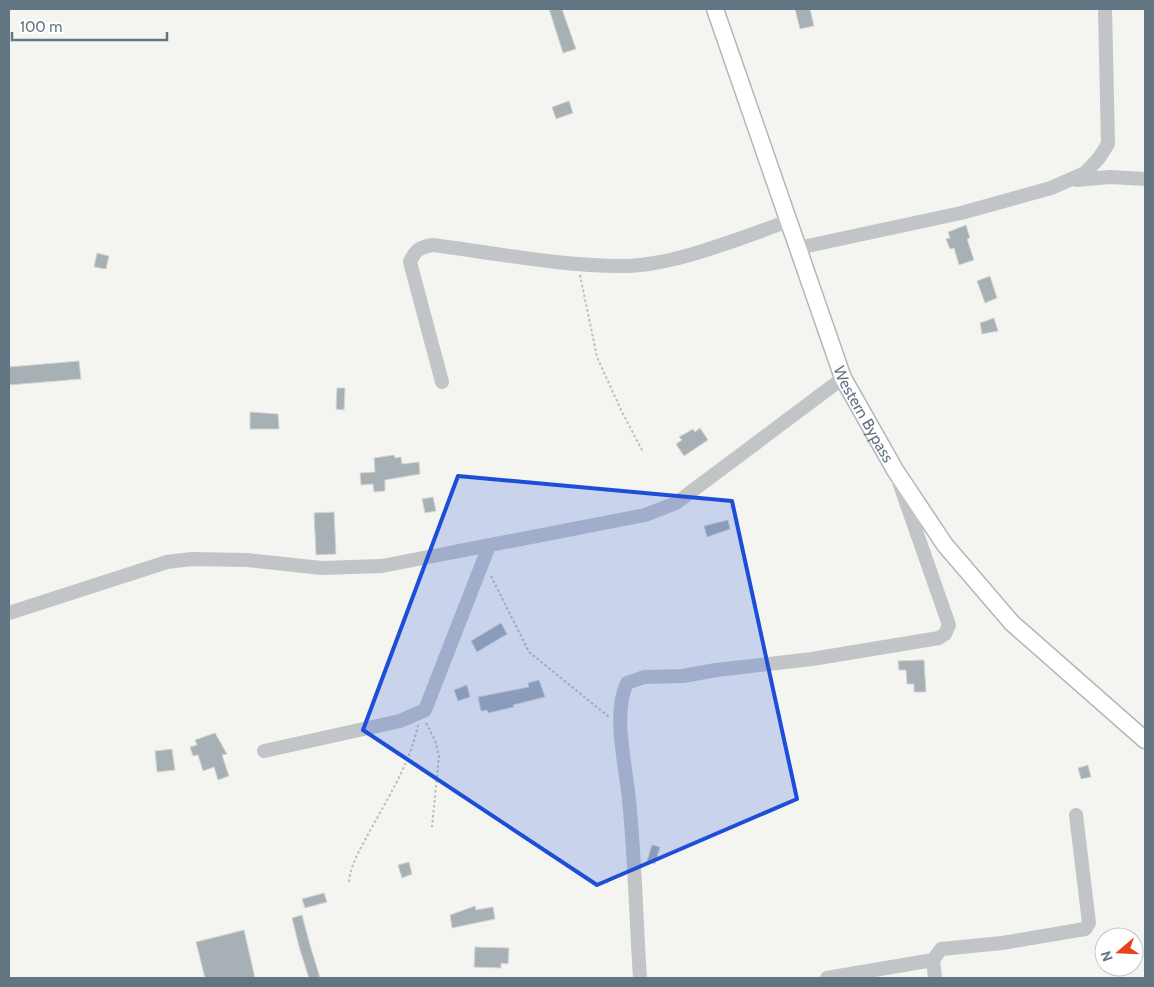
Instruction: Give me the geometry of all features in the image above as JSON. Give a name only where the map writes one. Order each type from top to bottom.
[{"type":"main road","name":"Western Bypass","points":[[715,9],[843,378],[895,470],[945,545],[1012,623],[1145,740]]},
{"type":"street","points":[[1072,181],[1085,173],[1099,158],[1108,144],[1105,9]]},
{"type":"street","points":[[798,248],[961,213],[1072,181],[1110,177],[1145,179]]},
{"type":"street","points":[[442,382],[410,262],[414,252],[423,246],[433,245],[578,263],[623,266],[662,260],[704,250],[790,221]]},
{"type":"street","points":[[9,613],[167,562],[192,559],[247,560],[313,568],[382,566],[645,515],[676,503],[843,378]]},
{"type":"street","points":[[640,978],[630,801],[621,726],[623,692],[627,683],[644,677],[683,676],[784,662],[938,638],[945,634],[949,625],[895,470]]},
{"type":"street","points":[[264,751],[421,714],[430,702],[489,546]]},
{"type":"street","points":[[935,978],[933,960],[941,949],[1086,929],[1089,923],[1076,815]]},
{"type":"street","points":[[827,978],[933,960]]},
{"type":"path","points":[[578,263],[598,357],[621,410],[643,452]]},
{"type":"path","points":[[483,562],[529,652],[588,702],[621,726]]},
{"type":"path","points":[[421,714],[435,740],[438,756],[432,827]]},
{"type":"path","points":[[349,882],[350,865],[416,739],[421,714]]},
{"type":"highlighted area","points":[[458,476],[732,501],[797,799],[597,885],[363,730]]},
{"type":"building","points":[[549,9],[562,9],[576,49],[563,53]]},
{"type":"building","points":[[795,9],[810,9],[814,26],[800,29]]},
{"type":"building","points":[[569,101],[573,113],[556,119],[552,107]]},
{"type":"building","points":[[966,225],[970,238],[967,239],[974,260],[959,265],[954,248],[950,249],[946,239],[950,238],[948,232]]},
{"type":"building","points":[[97,253],[109,256],[106,269],[94,267]]},
{"type":"building","points":[[990,276],[997,298],[985,303],[977,281]]},
{"type":"building","points":[[994,318],[998,331],[982,334],[980,323]]},
{"type":"building","points":[[79,361],[81,379],[9,385],[9,367]]},
{"type":"building","points":[[337,388],[345,388],[344,410],[336,409]]},
{"type":"building","points":[[250,412],[278,414],[279,429],[250,429]]},
{"type":"building","points":[[700,428],[708,440],[684,456],[676,444],[682,440],[679,437],[693,429],[695,432]]},
{"type":"building","points":[[394,455],[395,458],[401,457],[402,464],[419,462],[420,474],[385,480],[385,491],[374,492],[373,484],[361,485],[360,473],[375,472],[374,458]]},
{"type":"building","points":[[433,497],[436,511],[425,513],[422,499]]},
{"type":"building","points":[[334,512],[336,554],[316,555],[314,513]]},
{"type":"building","points":[[728,520],[730,529],[707,537],[704,526]]},
{"type":"building","points":[[501,623],[507,634],[477,652],[471,641]]},
{"type":"building","points":[[924,660],[926,692],[914,692],[914,684],[907,684],[906,670],[899,670],[898,661]]},
{"type":"building","points":[[539,680],[545,697],[488,713],[487,710],[481,711],[478,697],[529,687],[528,683]]},
{"type":"building","points":[[467,685],[470,697],[458,701],[454,690]]},
{"type":"building","points":[[215,733],[227,754],[222,755],[229,776],[218,780],[214,767],[203,771],[198,755],[193,756],[190,747],[197,745],[195,740]]},
{"type":"building","points":[[172,749],[175,770],[157,772],[155,751]]},
{"type":"building","points":[[1088,765],[1091,777],[1081,779],[1078,768]]},
{"type":"building","points":[[652,845],[660,847],[655,864],[647,861]]},
{"type":"building","points":[[409,862],[412,874],[402,878],[398,865]]},
{"type":"building","points":[[324,893],[327,902],[305,908],[302,899]]},
{"type":"building","points":[[475,906],[476,910],[493,907],[495,919],[452,928],[450,915]]},
{"type":"building","points":[[302,915],[320,978],[309,978],[300,950],[292,918]]},
{"type":"building","points":[[244,930],[255,978],[205,978],[196,942]]},
{"type":"building","points":[[475,947],[509,948],[508,964],[501,963],[501,968],[474,967]]}]
